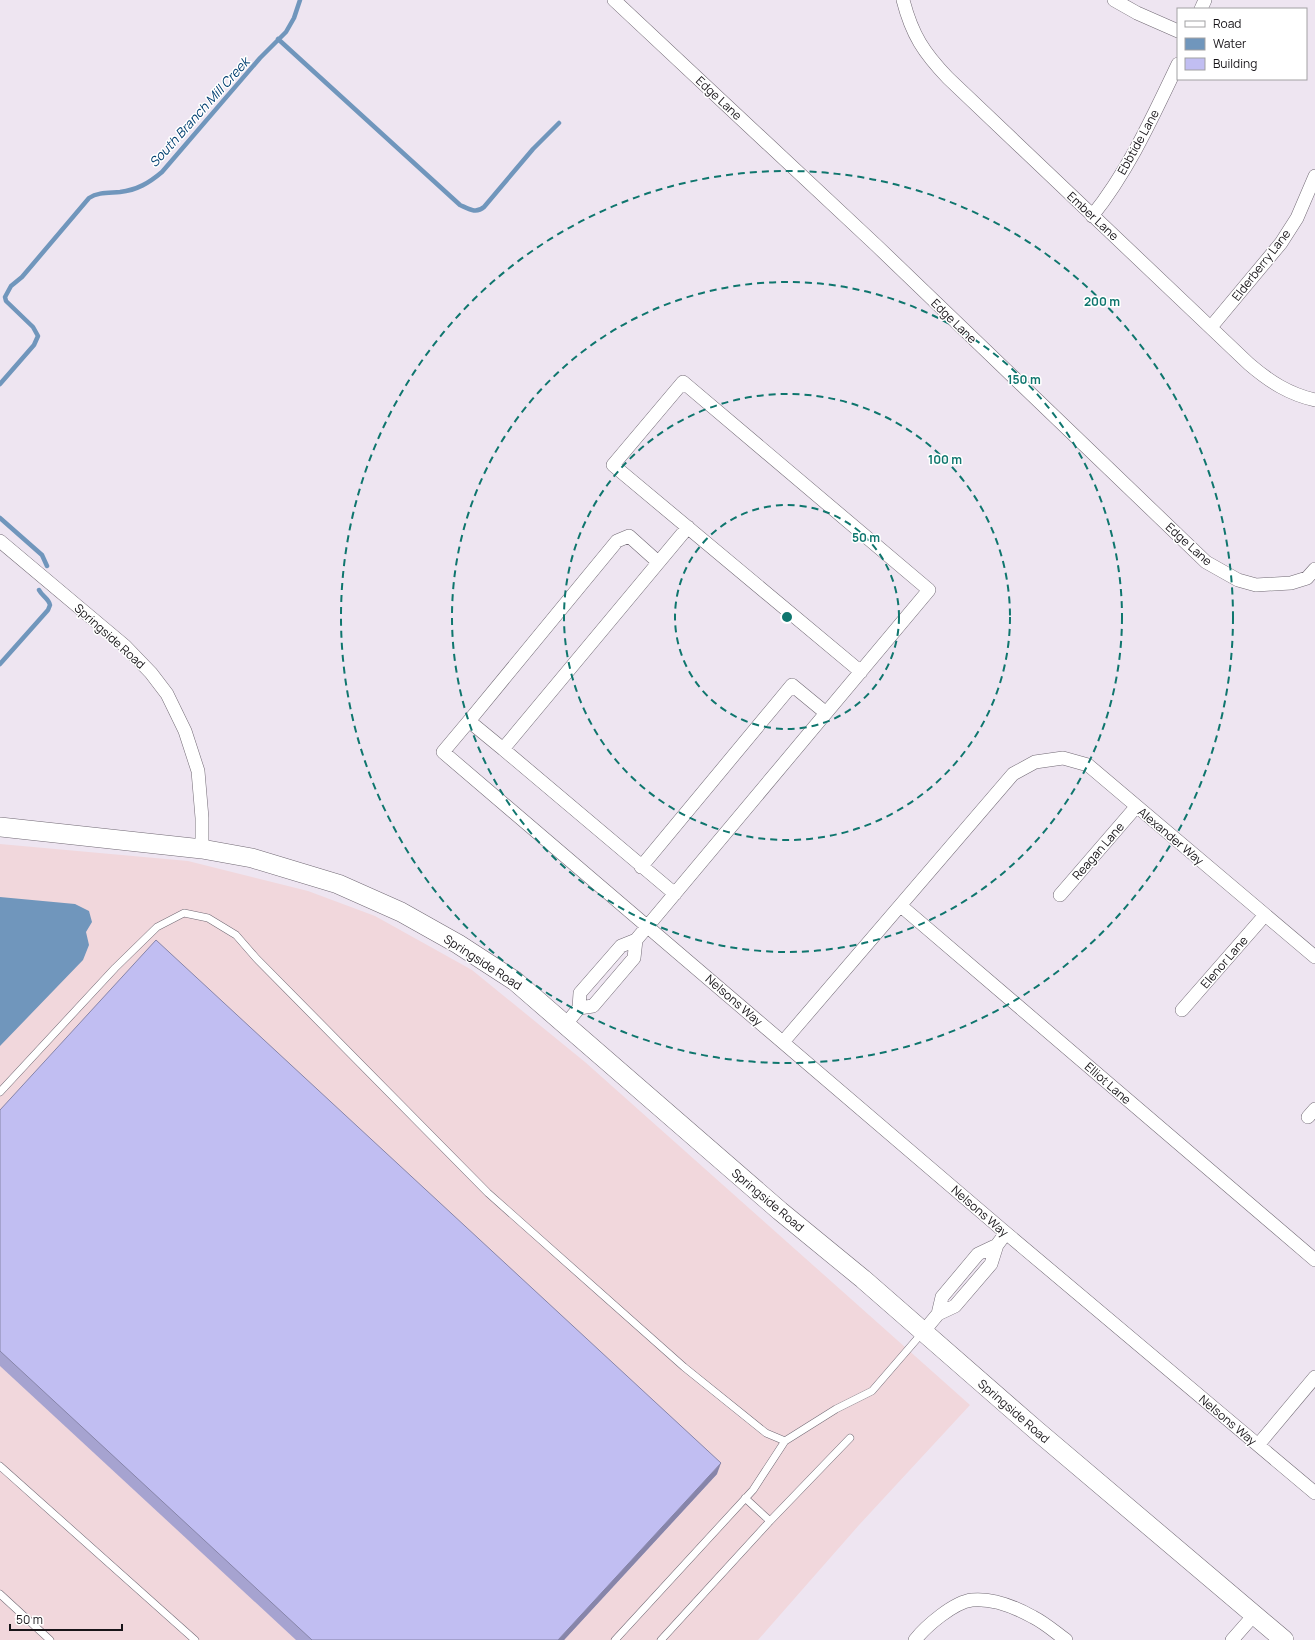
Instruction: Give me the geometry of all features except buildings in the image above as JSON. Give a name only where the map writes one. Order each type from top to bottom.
[{"type":"main road","name":"Springside Road","points":[[0,826],[202,849],[252,858],[338,884],[401,912],[458,944],[515,981],[1284,1640]]},
{"type":"street","name":"Edge Lane","points":[[614,0],[877,246],[1206,562],[1238,580],[1256,584],[1291,583],[1307,578],[1315,569]]},
{"type":"street","name":"Ember Lane","points":[[903,0],[920,46],[948,78],[1092,216],[1266,379],[1283,390],[1315,400]]},
{"type":"street","points":[[1114,0],[1136,13],[1177,31]]},
{"type":"street","name":"Ebbtide Lane","points":[[1092,216],[1107,198],[1132,157],[1152,120],[1177,66]]},
{"type":"street","name":"Elderberry Lane","points":[[1211,327],[1281,243],[1297,218],[1315,176]]},
{"type":"street","points":[[565,1025],[579,1008],[580,993],[621,946],[636,940],[929,590],[683,382],[614,465],[860,672]]},
{"type":"street","points":[[503,749],[688,527]]},
{"type":"street","points":[[658,562],[629,536],[617,541],[469,721],[674,894]]},
{"type":"street","name":"Springside Road","points":[[0,540],[125,646],[151,673],[167,694],[185,731],[198,771],[202,818],[202,849]]},
{"type":"street","points":[[641,867],[792,685],[826,713]]},
{"type":"street","name":"Nelsons Way","points":[[469,721],[444,752],[1006,1233],[1315,1493]]},
{"type":"street","name":"Alexander Way","points":[[901,906],[1013,774],[1036,762],[1063,758],[1088,765],[1315,957]]},
{"type":"street","name":"Reagan Lane","points":[[1060,895],[1136,807]]},
{"type":"street","points":[[783,1042],[901,906]]},
{"type":"street","name":"Elliot Lane","points":[[901,906],[1315,1260]]},
{"type":"street","name":"Elenor Lane","points":[[1182,1010],[1265,915]]},
{"type":"street","points":[[579,1008],[593,1006],[629,964],[634,958],[636,940]]},
{"type":"street","points":[[923,1332],[938,1314],[954,1306],[985,1270],[990,1264],[997,1244],[1006,1233]]},
{"type":"street","points":[[1258,1445],[1315,1377]]},
{"type":"street","points":[[915,1640],[946,1611],[971,1600],[998,1601],[1034,1617],[1066,1640]]},
{"type":"street","points":[[1232,1640],[1254,1615]]},
{"type":"lane","points":[[0,1092],[115,968],[157,927],[184,913],[208,918],[236,935],[256,958],[488,1193],[684,1367],[766,1433],[785,1440]]},
{"type":"lane","points":[[615,1640],[753,1490],[785,1440],[836,1409],[872,1391],[923,1332]]},
{"type":"lane","points":[[661,1640],[770,1521],[850,1438]]},
{"type":"lane","points":[[0,1466],[195,1640]]},
{"type":"lane","points":[[745,1498],[770,1521]]},
{"type":"lane","points":[[0,1594],[50,1640]]},
{"type":"shaded area","points":[[0,844],[188,861],[308,891],[375,916],[472,970],[585,1062],[970,1405],[859,1525],[758,1640],[0,1640]]},
{"type":"water","points":[[0,897],[75,904],[89,911],[92,922],[86,932],[89,945],[83,960],[0,1046]]},
{"type":"waterway","name":"South Branch Mill Creek","points":[[0,384],[34,345],[38,336],[33,327],[6,301],[5,297],[11,286],[22,277],[89,198],[100,194],[120,192],[137,188],[162,172],[260,58],[286,32],[294,18],[300,0]]},
{"type":"waterway","points":[[278,39],[460,205],[472,210],[478,210],[484,207],[533,149],[559,123]]},
{"type":"waterway","points":[[0,518],[42,555],[47,566]]},
{"type":"waterway","points":[[0,664],[48,610],[50,605],[39,590]]}]
